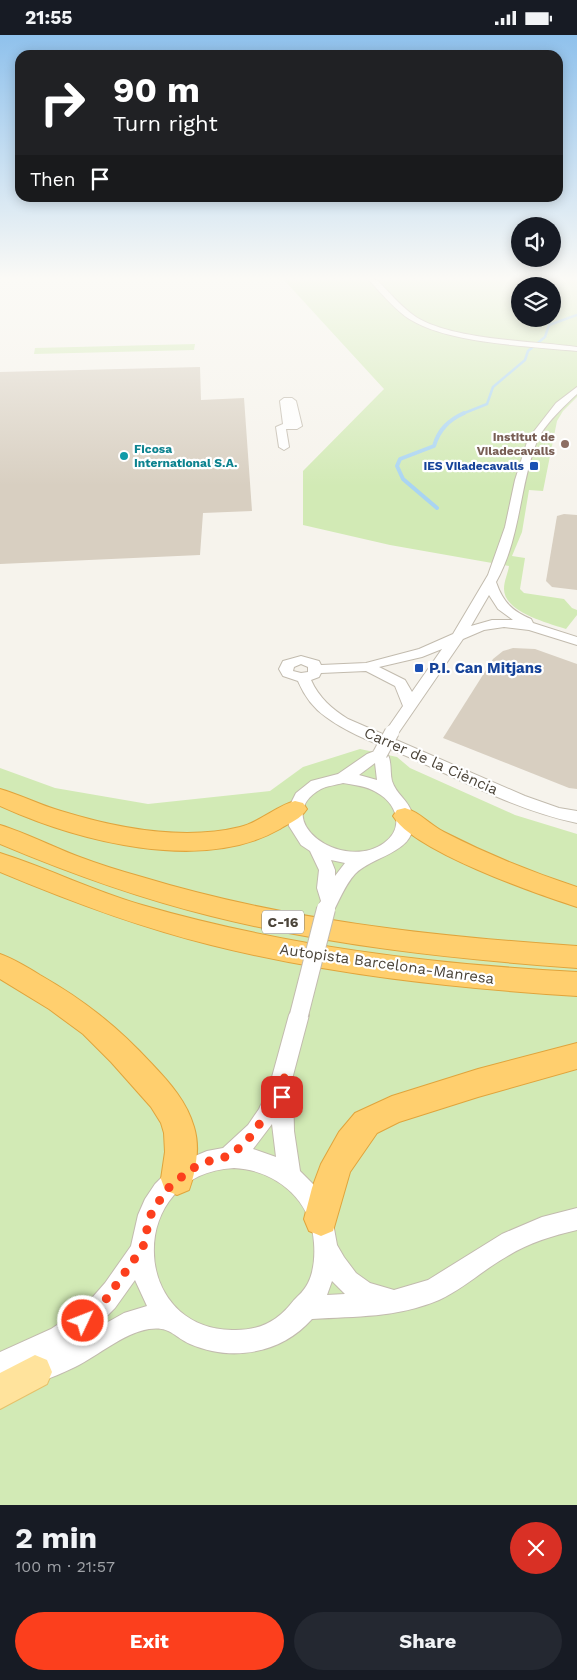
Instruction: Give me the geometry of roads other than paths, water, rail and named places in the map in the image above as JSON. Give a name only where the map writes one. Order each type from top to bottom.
[{"type":"highway","points":[[0,797],[19,806],[105,831],[184,842],[204,842],[245,835],[295,809]]},
{"type":"highway","points":[[405,816],[433,837],[527,879],[577,897]]},
{"type":"highway","name":"Autopista Barcelona-Manresa","points":[[0,834],[31,848],[110,877],[189,900],[273,920],[396,941],[492,952],[577,957]]},
{"type":"highway","name":"Autopista Barcelona-Manresa","points":[[0,862],[92,899],[178,925],[281,950],[390,968],[492,980],[577,984]]},
{"type":"highway","points":[[0,965],[44,991],[92,1025],[125,1055],[163,1099],[178,1123],[182,1143],[177,1179]]},
{"type":"highway","points":[[323,1231],[328,1188],[336,1164],[366,1123],[401,1107],[577,1056]]},
{"type":"main road","points":[[0,1392],[35,1372]]},
{"type":"street","points":[[380,754],[409,705],[455,639],[490,581],[504,550],[526,459],[533,439],[559,405],[577,390]]},
{"type":"street","points":[[284,447],[281,427],[288,426]]},
{"type":"street","points":[[490,581],[496,599],[504,609],[540,629],[577,641]]},
{"type":"street","points":[[316,669],[368,667],[376,663],[422,653],[482,626],[495,624],[540,629]]},
{"type":"street","points":[[295,661],[307,661],[314,663],[316,669],[314,674],[297,678],[288,673],[286,669],[288,664],[295,661]]},
{"type":"street","points":[[368,667],[395,678],[403,685],[409,705]]},
{"type":"street","name":"Carrer de la Ciència","points":[[303,678],[309,693],[318,703],[334,717],[351,726],[520,800],[556,813],[577,817]]},
{"type":"street","points":[[343,778],[361,767],[373,755],[380,754]]},
{"type":"street","points":[[380,754],[383,759],[382,771],[387,790]]},
{"type":"street","points":[[343,778],[362,780],[387,790],[399,802],[405,816],[403,830],[395,842],[386,849],[368,855],[345,857],[330,854],[317,848],[300,833],[295,821],[295,809],[298,802],[309,790],[324,782],[343,778]]},
{"type":"street","points":[[317,848],[327,870],[325,888],[328,905]]},
{"type":"street","points":[[290,1173],[284,1149],[281,1115],[285,1072],[328,905],[341,877],[352,865],[368,855]]},
{"type":"street","points":[[230,1156],[258,1128],[269,1111],[285,1072]]},
{"type":"street","points":[[323,1231],[320,1278],[303,1308],[284,1326],[273,1333],[249,1342],[211,1341],[177,1325],[156,1302],[148,1284],[144,1266],[143,1247],[148,1224],[154,1209],[166,1190],[177,1179],[198,1165],[230,1156],[262,1159],[290,1173],[309,1193],[338,1269],[355,1289],[377,1297],[407,1298]]},
{"type":"street","points":[[303,1308],[385,1304],[407,1298],[450,1282],[488,1255],[520,1236],[543,1227],[577,1219]]},
{"type":"street","points":[[0,1365],[48,1344],[92,1315],[116,1287],[143,1247]]},
{"type":"street","points":[[0,1381],[35,1372],[67,1358],[132,1321],[151,1317],[168,1317]]},
{"type":"waterway","points":[[463,414],[487,404],[493,387],[525,360],[531,349]]},
{"type":"waterway","points":[[437,508],[403,479],[397,466],[400,459],[434,446],[445,426],[463,414]]},
{"type":"place","name":"Institut de Viladecavalls","points":[[565,444]]},
{"type":"place","name":"Ficosa International S.A.","points":[[124,456]]},
{"type":"place","name":"IES Viladecavalls","points":[[534,466]]},
{"type":"place","name":"P.I. Can Mitjans","points":[[419,668]]}]
